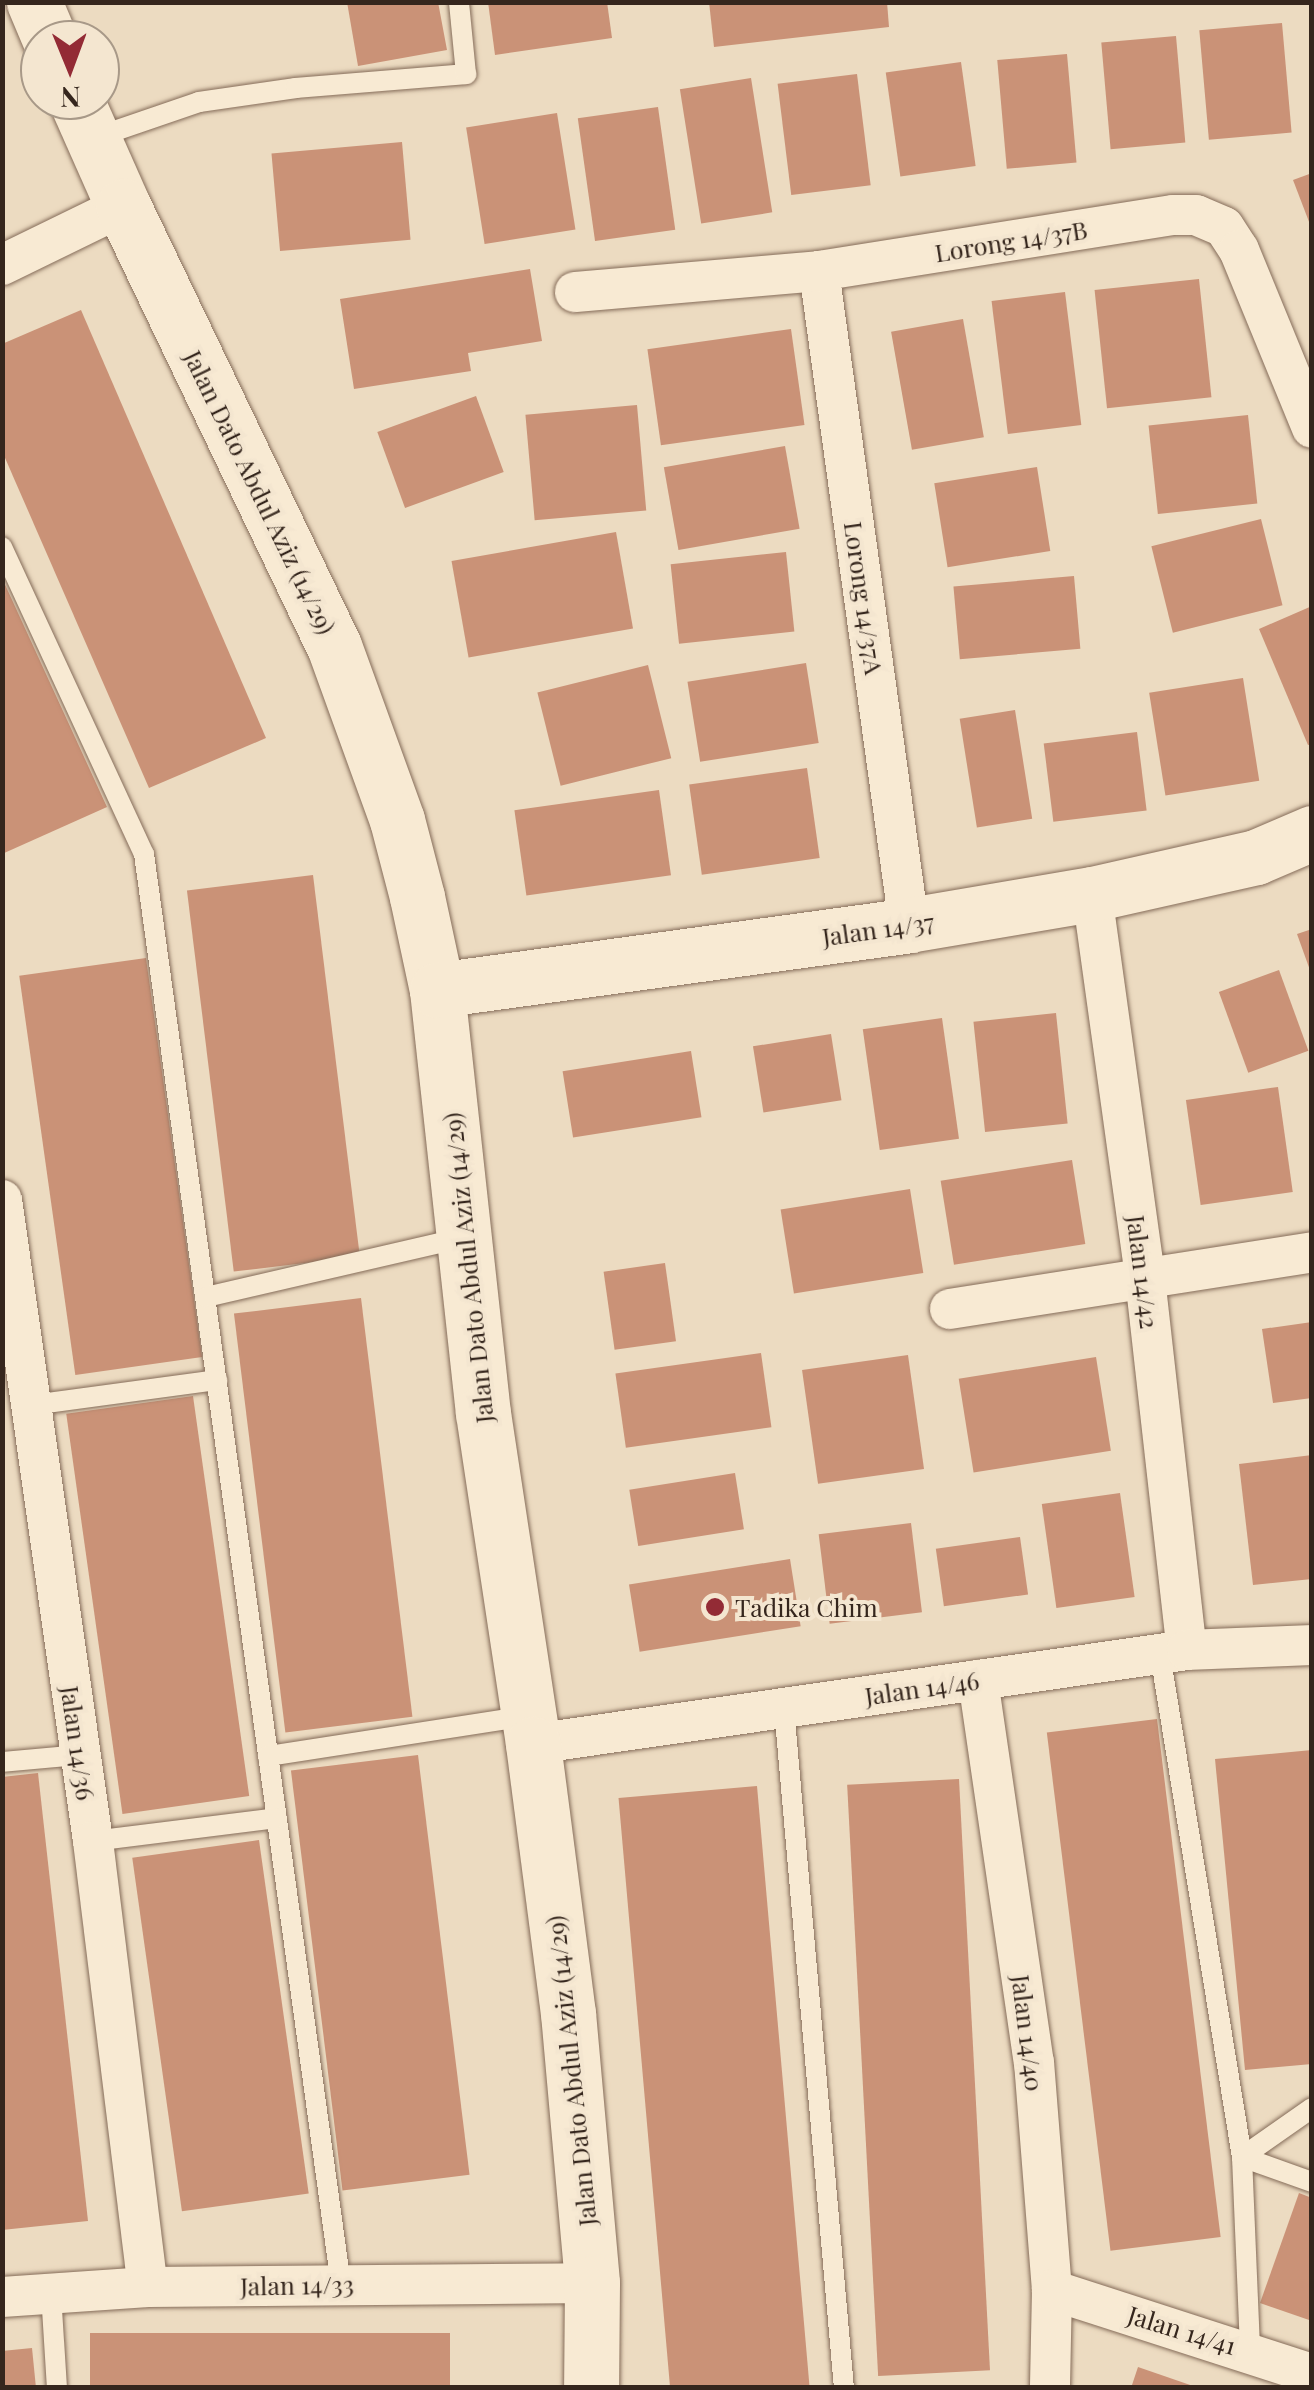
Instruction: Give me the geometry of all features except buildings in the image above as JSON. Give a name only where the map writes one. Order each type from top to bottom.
[{"type":"street","name":"Jalan Dato Abdul Aziz (14/29)","points":[[85,120],[122,206],[334,646],[398,820],[437,990],[483,1413],[531,1730],[568,2014],[592,2283],[590,2388]]},
{"type":"street","points":[[2,265],[122,206]]},
{"type":"street","name":"Lorong 14/37B","points":[[575,292],[819,271],[1173,214],[1214,218],[1238,250],[1312,428]]},
{"type":"street","name":"Lorong 14/37A","points":[[819,271],[909,925]]},
{"type":"street","name":"Jalan 14/37","points":[[437,990],[909,925],[1092,894],[1256,857],[1312,834]]},
{"type":"street","name":"Jalan 14/42","points":[[1092,894],[1145,1278],[1173,1652]]},
{"type":"street","name":"Jalan 14/36","points":[[2,1200],[93,1841],[148,2288]]},
{"type":"street","points":[[950,1309],[1312,1252]]},
{"type":"street","name":"Jalan 14/46","points":[[531,1730],[784,1708],[1173,1652],[1312,1646]]},
{"type":"street","name":"Jalan 14/40","points":[[978,1680],[1034,2062],[1052,2290],[1050,2388]]},
{"type":"street","name":"Jalan 14/33","points":[[2,2296],[148,2288],[592,2283]]},
{"type":"street","name":"Jalan 14/41","points":[[1052,2290],[1312,2374]]},
{"type":"lane","points":[[120,114],[296,88],[466,74],[459,2]]},
{"type":"lane","points":[[2,547],[144,854],[341,2285]]},
{"type":"lane","points":[[206,1297],[465,1238]]},
{"type":"lane","points":[[32,1405],[217,1380]]},
{"type":"lane","points":[[1173,1652],[1242,2157],[1250,2352]]},
{"type":"lane","points":[[784,1708],[844,2388]]},
{"type":"lane","points":[[268,1756],[531,1730]]},
{"type":"lane","points":[[2,1762],[79,1754]]},
{"type":"lane","points":[[93,1841],[276,1818]]},
{"type":"lane","points":[[1242,2157],[1312,2108]]},
{"type":"lane","points":[[1242,2157],[1312,2182]]},
{"type":"lane","points":[[51,2293],[57,2388]]},
{"type":"place","name":"Tadika Chim","points":[[715,1607]]}]
